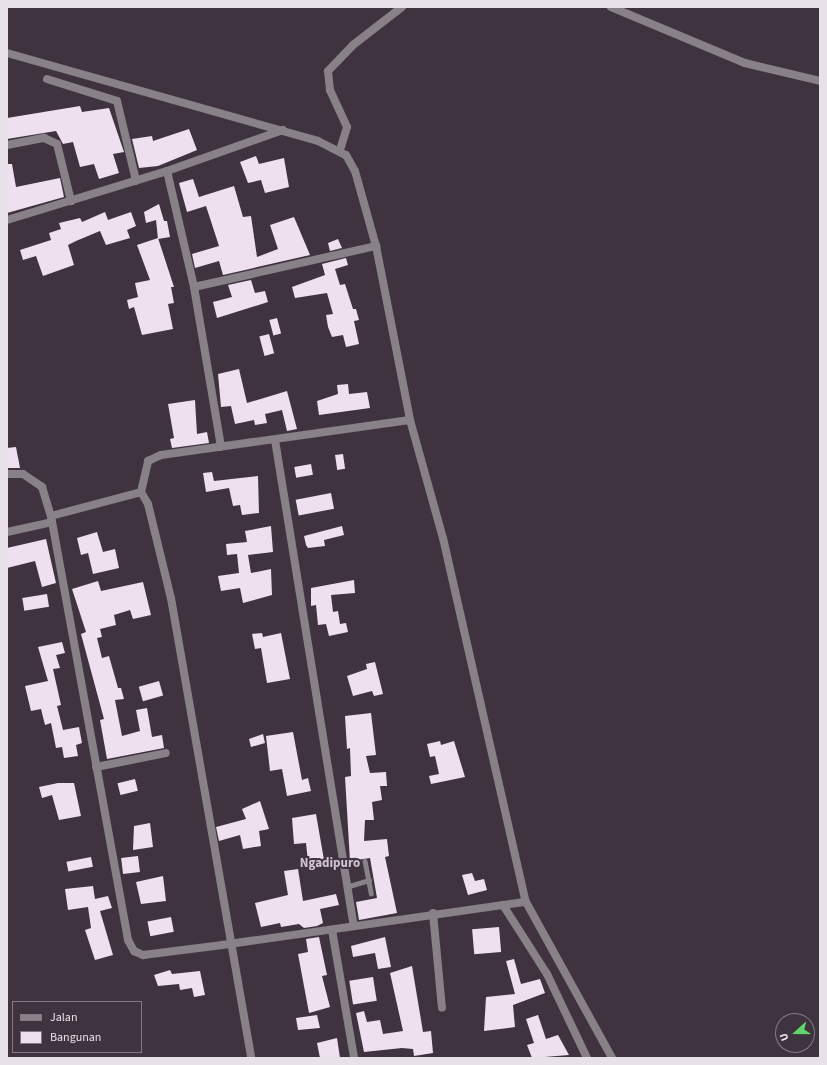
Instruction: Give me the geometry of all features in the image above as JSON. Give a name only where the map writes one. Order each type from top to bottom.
[{"type":"street","points":[[340,150],[346,127],[330,90],[328,72],[353,45],[402,7]]},
{"type":"street","points":[[611,7],[744,63],[820,81]]},
{"type":"street","points":[[7,53],[283,130],[340,150],[355,171],[376,246],[410,420],[444,544],[526,902],[612,1058]]},
{"type":"street","points":[[47,79],[117,101],[136,181]]},
{"type":"street","points":[[7,220],[167,171],[283,130]]},
{"type":"street","points":[[7,145],[44,138],[57,144],[71,200]]},
{"type":"street","points":[[167,171],[194,287],[221,447]]},
{"type":"street","points":[[194,287],[376,246]]},
{"type":"street","points":[[251,1058],[227,945],[171,598],[148,504],[141,492],[148,461],[160,456],[410,420]]},
{"type":"street","points":[[275,440],[346,887],[354,926]]},
{"type":"street","points":[[7,474],[23,474],[42,487],[52,519],[128,940],[134,951],[143,955],[227,945],[332,930],[433,913],[526,902]]},
{"type":"street","points":[[7,532],[141,492]]},
{"type":"street","points":[[96,767],[166,754]]},
{"type":"street","points":[[503,905],[547,974],[587,1058]]},
{"type":"street","points":[[433,913],[442,1008]]},
{"type":"street","points":[[332,930],[354,1058]]},
{"type":"lane","points":[[365,862],[371,893]]},
{"type":"lane","points":[[346,887],[369,880]]},
{"type":"building","points":[[80,106],[82,112],[109,108],[124,152],[113,154],[119,173],[99,179],[94,164],[80,167],[73,142],[63,144],[56,131],[7,139],[7,118]]},
{"type":"building","points":[[189,129],[197,150],[158,166],[139,168],[132,139],[152,136],[153,141]]},
{"type":"building","points":[[256,156],[259,164],[284,158],[289,187],[265,193],[261,180],[248,183],[240,162]]},
{"type":"building","points":[[7,164],[12,164],[16,187],[60,178],[64,197],[7,213]]},
{"type":"building","points":[[193,179],[199,197],[234,186],[243,217],[251,216],[257,257],[278,249],[270,225],[294,217],[310,255],[223,275],[219,261],[195,268],[192,254],[219,246],[206,206],[187,212],[179,183]]},
{"type":"building","points":[[159,204],[164,221],[167,221],[170,237],[158,239],[156,220],[146,223],[144,212]]},
{"type":"building","points":[[105,212],[108,220],[131,212],[136,226],[127,230],[130,238],[106,245],[100,231],[76,241],[68,245],[74,265],[43,276],[36,256],[23,260],[20,250],[51,240],[49,233],[61,229],[59,223],[80,218],[82,222]]},
{"type":"building","points":[[158,238],[174,287],[171,287],[174,303],[168,304],[173,329],[142,335],[134,307],[129,309],[127,300],[138,297],[135,283],[150,280],[137,245]]},
{"type":"building","points":[[338,239],[342,248],[330,251],[328,243]]},
{"type":"building","points":[[346,258],[348,265],[335,269],[340,285],[345,284],[353,309],[356,309],[359,320],[354,321],[359,344],[346,347],[343,335],[332,337],[328,327],[326,315],[333,314],[327,293],[295,298],[292,287],[325,275],[322,264]]},
{"type":"building","points":[[251,280],[255,293],[265,291],[268,302],[217,318],[213,302],[232,297],[228,285]]},
{"type":"building","points":[[277,318],[281,333],[273,336],[269,320]]},
{"type":"building","points":[[269,334],[274,353],[265,356],[259,337]]},
{"type":"building","points":[[239,369],[247,403],[287,391],[297,429],[287,431],[282,410],[265,414],[267,423],[255,425],[254,420],[235,424],[231,406],[221,407],[218,374]]},
{"type":"building","points":[[348,384],[349,394],[367,392],[370,408],[319,415],[317,401],[338,394],[337,385]]},
{"type":"building","points":[[195,400],[197,434],[207,432],[209,443],[172,448],[170,439],[174,438],[168,404]]},
{"type":"building","points":[[16,447],[20,468],[7,468],[7,448]]},
{"type":"building","points":[[343,454],[345,469],[337,470],[335,455]]},
{"type":"building","points":[[311,464],[313,475],[296,478],[294,467]]},
{"type":"building","points":[[212,472],[214,481],[258,476],[259,513],[242,515],[240,505],[233,506],[229,488],[206,492],[203,473]]},
{"type":"building","points":[[331,493],[334,509],[299,516],[296,500]]},
{"type":"building","points":[[271,526],[273,552],[248,555],[251,573],[271,569],[272,595],[243,603],[240,588],[221,591],[218,576],[239,573],[237,554],[227,555],[226,544],[247,542],[245,531]]},
{"type":"building","points":[[342,526],[344,535],[324,540],[325,546],[308,548],[306,545],[304,536]]},
{"type":"building","points":[[97,532],[103,552],[115,549],[119,568],[93,574],[88,553],[81,555],[77,538]]},
{"type":"building","points":[[46,539],[56,583],[42,587],[35,561],[7,568],[7,548]]},
{"type":"building","points":[[354,580],[355,593],[331,595],[333,612],[338,611],[340,624],[346,623],[348,632],[329,636],[326,624],[318,625],[316,605],[311,606],[311,588]]},
{"type":"building","points":[[98,581],[101,591],[143,582],[151,615],[133,619],[130,610],[114,615],[116,625],[100,629],[102,637],[97,638],[102,658],[109,656],[118,688],[121,688],[124,699],[115,700],[122,736],[140,731],[136,710],[147,708],[152,737],[162,735],[164,748],[107,759],[100,720],[104,719],[81,634],[86,632],[72,589]]},
{"type":"building","points":[[47,594],[49,607],[24,611],[22,598]]},
{"type":"building","points":[[262,633],[263,637],[281,633],[290,679],[267,683],[261,648],[255,649],[252,634]]},
{"type":"building","points":[[62,642],[65,653],[56,655],[60,668],[53,669],[61,705],[57,706],[63,730],[79,727],[82,743],[76,745],[78,756],[64,758],[62,747],[56,748],[51,723],[45,725],[41,709],[31,711],[25,686],[48,681],[38,647]]},
{"type":"building","points":[[375,662],[383,694],[374,696],[372,691],[353,696],[347,676],[367,669],[366,664]]},
{"type":"building","points":[[159,681],[163,695],[143,701],[139,687]]},
{"type":"building","points":[[371,713],[376,755],[366,756],[370,773],[386,772],[387,786],[380,786],[382,800],[372,802],[374,820],[365,820],[364,841],[387,839],[389,856],[385,857],[397,913],[359,920],[356,902],[377,898],[370,858],[350,861],[345,777],[351,776],[350,748],[347,749],[345,716]]},
{"type":"building","points":[[293,732],[302,780],[308,778],[311,791],[287,796],[282,769],[270,771],[266,736]]},
{"type":"building","points":[[263,734],[265,743],[251,747],[249,739]]},
{"type":"building","points":[[440,741],[441,745],[454,741],[465,777],[431,784],[429,776],[439,774],[435,756],[430,757],[427,744]]},
{"type":"building","points":[[135,779],[138,791],[120,795],[118,783]]},
{"type":"building","points":[[58,783],[74,783],[81,816],[59,820],[52,795],[42,798],[39,787]]},
{"type":"building","points":[[260,801],[269,829],[259,831],[261,846],[243,849],[240,835],[219,841],[216,827],[246,819],[242,809]]},
{"type":"building","points":[[316,814],[324,860],[308,862],[306,843],[294,844],[292,818]]},
{"type":"building","points":[[150,823],[153,847],[133,850],[134,826]]},
{"type":"building","points":[[138,856],[140,872],[123,874],[121,858]]},
{"type":"building","points":[[91,857],[93,867],[68,872],[66,862]]},
{"type":"building","points":[[298,869],[303,901],[336,894],[339,905],[320,909],[323,923],[317,926],[304,928],[299,924],[281,927],[280,923],[261,927],[255,903],[288,895],[284,871]]},
{"type":"building","points":[[472,873],[475,881],[484,879],[487,890],[468,895],[462,875]]},
{"type":"building","points":[[163,876],[166,901],[141,904],[136,882]]},
{"type":"building","points":[[93,886],[95,899],[108,896],[112,908],[100,911],[113,955],[95,960],[85,930],[91,928],[88,907],[68,910],[65,889]]},
{"type":"building","points":[[171,917],[174,932],[150,936],[147,922]]},
{"type":"building","points":[[499,927],[501,952],[474,954],[472,929]]},
{"type":"building","points":[[319,937],[327,975],[322,976],[330,1007],[309,1013],[298,954],[308,952],[306,939]]},
{"type":"building","points":[[385,937],[391,967],[378,969],[375,953],[353,957],[351,946]]},
{"type":"building","points":[[514,959],[521,984],[540,979],[545,993],[513,1005],[515,1027],[484,1031],[486,997],[515,994],[506,961]]},
{"type":"building","points":[[412,966],[423,1032],[431,1031],[433,1053],[414,1056],[413,1049],[402,1048],[364,1052],[356,1013],[364,1011],[367,1022],[380,1020],[383,1034],[403,1031],[390,973]]},
{"type":"building","points":[[170,970],[172,974],[200,971],[205,995],[194,997],[192,988],[180,990],[179,984],[158,986],[154,975]]},
{"type":"building","points":[[373,977],[377,1001],[353,1004],[349,981]]},
{"type":"building","points":[[317,1015],[320,1028],[298,1030],[296,1018]]},
{"type":"building","points":[[538,1015],[546,1039],[558,1035],[569,1055],[532,1058],[527,1045],[534,1043],[526,1019]]},
{"type":"building","points":[[337,1038],[340,1058],[320,1058],[317,1043]]},
{"type":"district","name":"Ngadipuro","points":[[330,863]]}]
